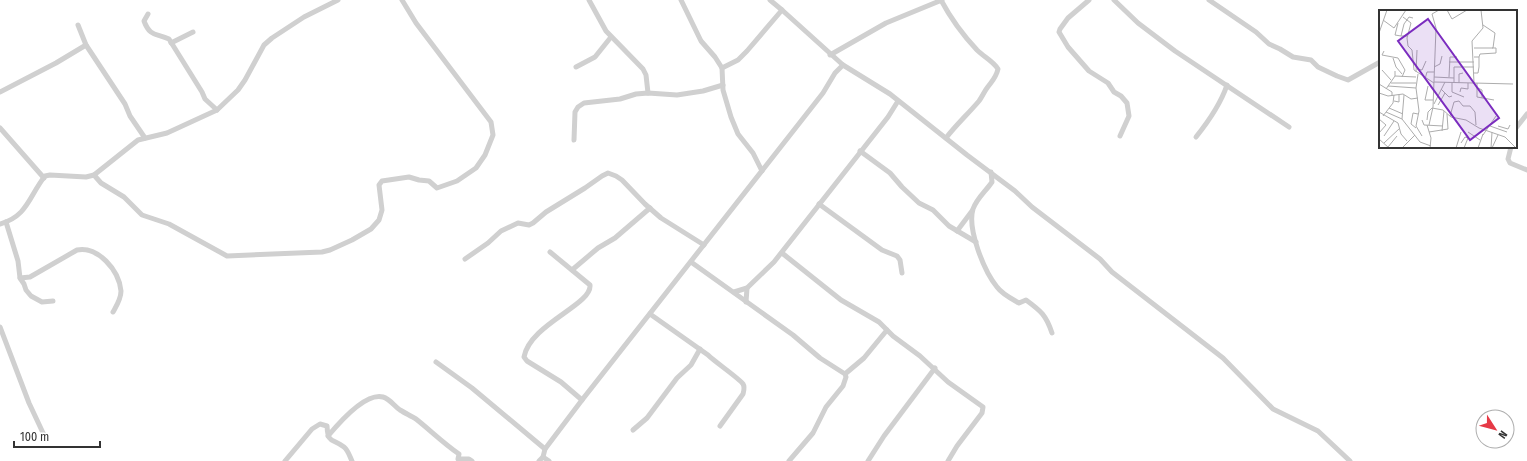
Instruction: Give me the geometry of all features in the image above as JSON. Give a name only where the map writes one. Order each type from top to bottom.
[{"type":"street","points":[[53,301],[42,302],[31,296],[26,290],[20,278],[18,261],[3,223],[13,220],[19,214],[44,178],[50,175],[86,177],[94,175],[138,140],[166,133],[217,110],[238,90],[264,45],[304,17],[338,0]]},
{"type":"street","points":[[94,175],[101,183],[124,197],[142,215],[169,224],[227,256],[272,253],[292,254],[330,250],[352,240],[375,225],[381,215],[379,185],[382,181],[409,177],[429,181],[437,188],[457,181],[476,168],[485,155],[494,135],[490,122],[416,23],[402,0]]},
{"type":"street","points":[[589,0],[598,18],[611,37],[643,69],[646,75],[648,93]]},
{"type":"street","points":[[681,0],[701,41],[722,68],[725,101],[738,134],[753,153],[762,171]]},
{"type":"street","points":[[770,0],[843,65],[890,94],[1015,191],[1032,207],[1095,254],[1112,272],[1222,358],[1273,409],[1318,431],[1350,461]]},
{"type":"street","points":[[832,56],[886,23],[941,0],[958,28],[978,51],[998,69],[994,81],[946,138]]},
{"type":"street","points":[[1089,0],[1068,18],[1059,32],[1068,47],[1089,71],[1108,83],[1114,92],[1121,96],[1127,103],[1129,116],[1120,136]]},
{"type":"street","points":[[1114,0],[1138,23],[1175,51],[1289,128]]},
{"type":"street","points":[[1209,0],[1256,32],[1269,44],[1293,57],[1311,60],[1318,67],[1337,76],[1348,80],[1379,63]]},
{"type":"street","points":[[722,68],[738,60],[782,10]]},
{"type":"street","points":[[148,14],[144,21],[148,30],[157,36],[169,39],[205,99],[217,110]]},
{"type":"street","points":[[78,25],[86,45],[145,138]]},
{"type":"street","points":[[171,43],[193,32]]},
{"type":"street","points":[[576,67],[595,57],[611,37]]},
{"type":"street","points":[[0,92],[52,66],[86,45]]},
{"type":"street","points":[[832,56],[835,72]]},
{"type":"street","points":[[549,461],[541,459],[545,449],[823,93],[835,72],[843,65]]},
{"type":"street","points":[[574,140],[575,112],[578,107],[584,103],[620,99],[636,94],[648,93],[677,95],[703,91],[723,85]]},
{"type":"street","points":[[1196,137],[1210,119],[1227,85]]},
{"type":"street","points":[[734,292],[747,288],[782,253],[888,117],[898,101]]},
{"type":"street","points":[[1517,127],[1527,114]]},
{"type":"street","points":[[0,128],[44,178]]},
{"type":"street","points":[[1511,148],[1508,156],[1510,163],[1527,170]]},
{"type":"street","points":[[860,151],[894,178],[908,194],[919,203],[933,210],[943,221],[976,242]]},
{"type":"street","points":[[956,230],[973,210],[979,198],[992,182],[991,172]]},
{"type":"street","points":[[465,259],[488,243],[501,230],[518,223],[529,225],[533,223],[546,212],[608,173],[622,180],[661,218],[704,245]]},
{"type":"street","points":[[819,204],[882,250],[897,256],[900,260],[902,273]]},
{"type":"street","points":[[572,270],[598,248],[615,238],[650,208]]},
{"type":"street","points":[[973,210],[973,230],[976,242],[984,265],[997,287],[1019,303],[1026,300],[1038,308],[1047,319],[1052,333]]},
{"type":"street","points":[[20,278],[30,276],[77,250],[90,250],[106,261],[117,280],[121,292],[119,301],[113,312]]},
{"type":"street","points":[[550,252],[590,285],[591,290],[588,296],[542,330],[531,342],[525,351],[524,357],[527,361],[561,382],[582,400]]},
{"type":"street","points":[[782,253],[841,300],[879,322],[893,336],[935,368],[948,382],[980,404],[983,410],[948,461]]},
{"type":"street","points":[[691,262],[793,335],[820,358],[846,374]]},
{"type":"street","points":[[746,302],[747,288]]},
{"type":"street","points":[[650,314],[700,349],[740,381],[744,386],[743,394],[720,426]]},
{"type":"street","points":[[0,327],[29,403],[44,435]]},
{"type":"street","points":[[789,461],[813,433],[826,407],[843,386],[846,374],[864,358],[887,330]]},
{"type":"street","points":[[633,430],[647,418],[677,378],[695,360],[700,349]]},
{"type":"street","points":[[436,362],[472,388],[545,449]]},
{"type":"street","points":[[868,461],[884,436],[935,368]]},
{"type":"street","points":[[328,436],[346,414],[373,398],[382,397],[414,418],[459,454],[458,460],[469,459],[472,461]]},
{"type":"street","points":[[286,461],[312,429],[317,425],[324,424],[327,426],[328,436],[331,440],[346,449],[352,461]]}]
